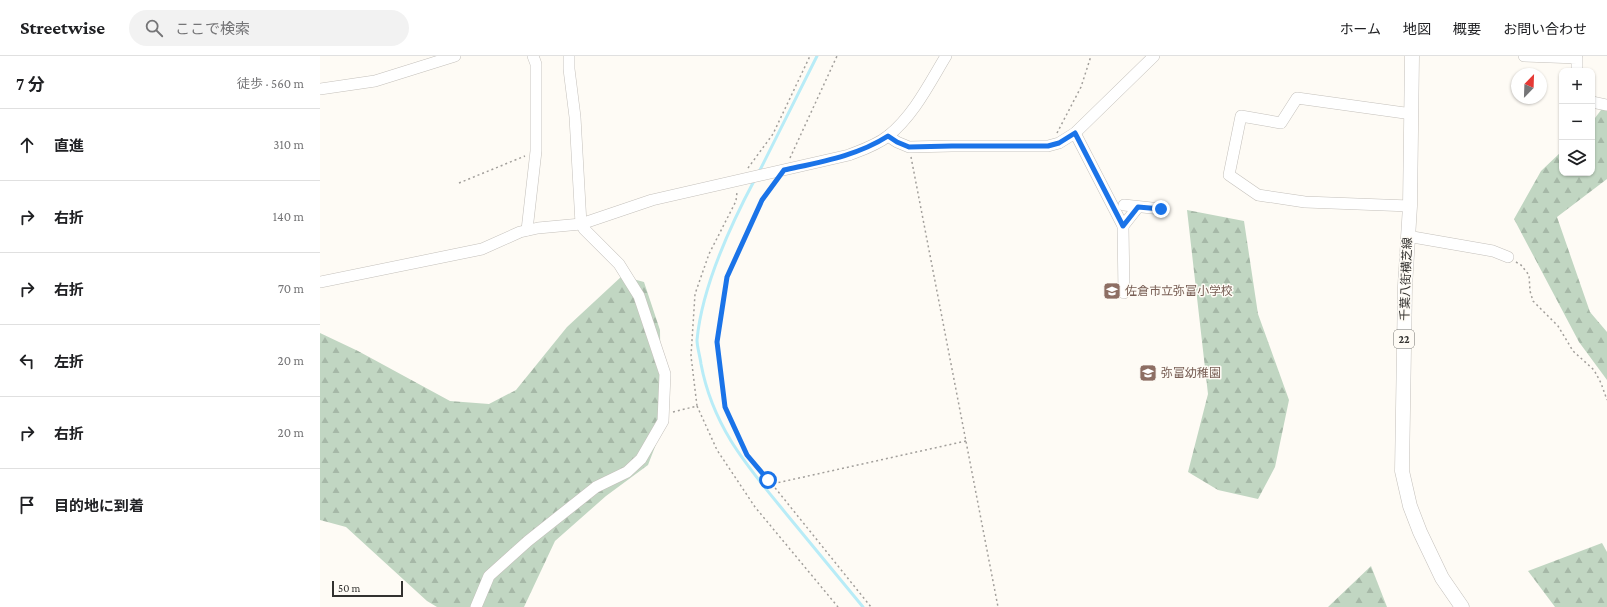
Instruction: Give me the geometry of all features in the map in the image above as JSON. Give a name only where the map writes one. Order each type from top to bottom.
[{"type":"main road","name":"千葉八街横芝線","points":[[1412,56],[1410,206],[1407,236],[1402,405],[1403,479],[1410,506],[1420,532],[1442,578],[1459,605]]},
{"type":"street","points":[[320,88],[336,88],[375,81],[455,56]]},
{"type":"street","points":[[527,230],[536,151],[536,64],[533,56]]},
{"type":"street","points":[[476,607],[489,576],[528,541],[596,487],[628,472],[641,459],[663,421],[665,374],[639,296],[619,264],[584,230],[581,224],[576,124],[570,56]]},
{"type":"street","points":[[320,282],[482,248],[527,230],[581,224],[652,200],[849,155],[888,136],[918,103],[946,56]]},
{"type":"street","points":[[888,136],[909,147],[1048,146],[1059,143],[1075,133],[1154,56]]},
{"type":"street","points":[[1524,56],[1577,58],[1577,68]]},
{"type":"street","points":[[1410,206],[1305,202],[1258,195],[1229,175],[1241,116],[1281,123],[1297,98],[1412,114]]},
{"type":"street","points":[[1595,103],[1607,105]]},
{"type":"street","points":[[1075,133],[1123,226],[1124,293]]},
{"type":"street","points":[[1124,204],[1161,209]]},
{"type":"street","points":[[1123,226],[1138,207]]},
{"type":"street","points":[[1407,236],[1493,251],[1508,257]]},
{"type":"path","points":[[810,56],[773,134],[739,180],[736,201],[709,254],[695,294],[692,356],[697,406],[717,450],[755,508],[838,607]]},
{"type":"path","points":[[837,56],[784,170],[762,200],[727,277],[717,342],[725,407],[747,455],[871,607]]},
{"type":"path","points":[[1059,143],[1057,136],[1058,130],[1081,87],[1091,56]]},
{"type":"path","points":[[909,147],[998,607]]},
{"type":"path","points":[[459,183],[536,151]]},
{"type":"path","points":[[1508,257],[1521,265],[1529,275],[1530,291],[1533,301],[1558,326],[1573,351],[1594,370],[1601,383],[1607,400]]},
{"type":"path","points":[[664,415],[697,406]]},
{"type":"path","points":[[772,484],[966,441]]},
{"type":"green space","points":[[1607,102],[1607,179],[1557,217],[1590,312],[1607,332],[1607,380],[1579,342],[1514,219],[1541,171],[1559,154],[1559,176],[1595,176],[1595,118]]},
{"type":"green space","points":[[1187,210],[1244,221],[1258,314],[1289,400],[1275,467],[1258,499],[1218,490],[1188,472],[1208,394]]},
{"type":"green space","points":[[622,276],[644,282],[660,330],[661,402],[658,439],[648,465],[606,496],[555,541],[524,607],[437,607],[427,601],[346,527],[320,520],[320,333],[358,351],[450,401],[489,404],[516,390],[567,327]]},
{"type":"green space","points":[[1602,543],[1607,552],[1607,607],[1555,607],[1528,571]]},
{"type":"green space","points":[[1371,566],[1387,607],[1328,607]]},
{"type":"waterway","points":[[759,172],[817,56]]},
{"type":"waterway","points":[[755,179],[727,236],[711,278],[700,320],[697,340],[701,364],[714,408],[734,446],[759,481],[863,607]]},
{"type":"place","name":"佐倉市立弥富小学校","points":[[1112,291]]},
{"type":"place","name":"弥富幼稚園","points":[[1148,373]]},
{"type":"route","points":[[768,480],[747,455],[725,407],[717,342],[727,277],[762,200],[784,170],[849,155],[888,136],[909,147],[1048,146],[1059,143],[1075,133],[1123,226],[1138,207],[1161,209]]}]
